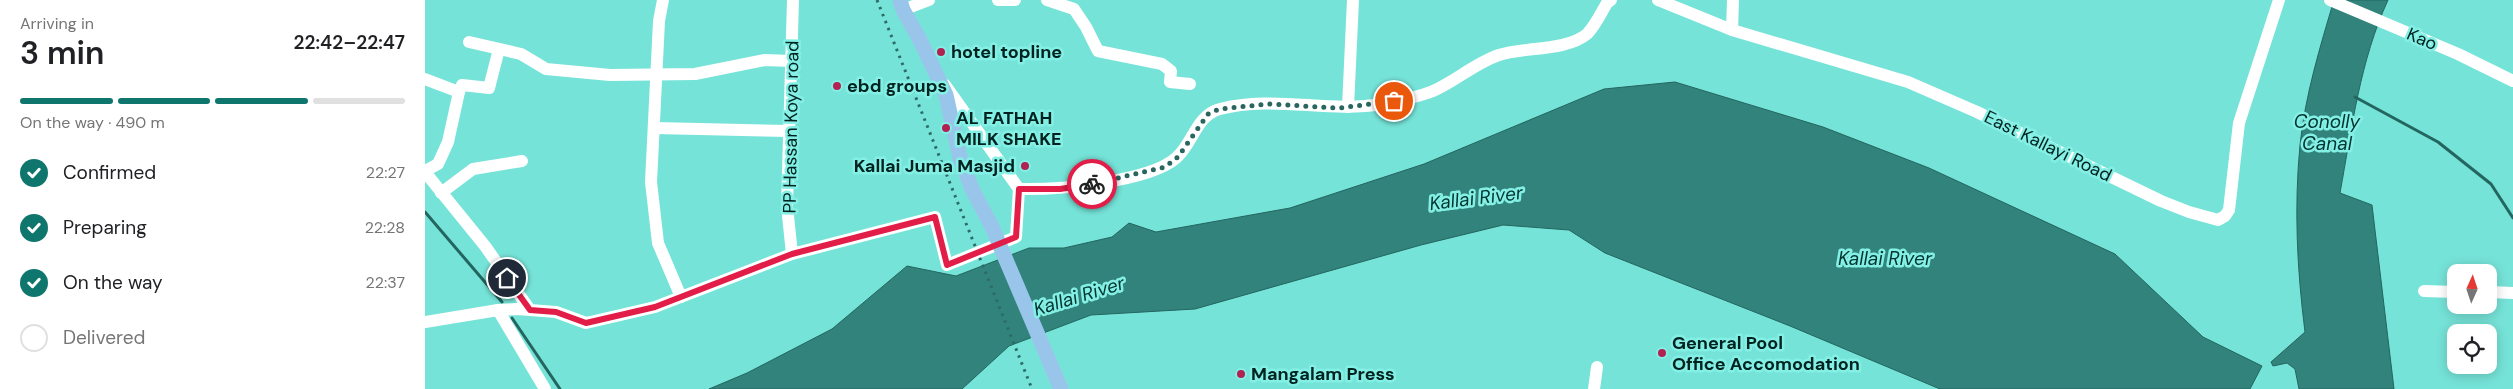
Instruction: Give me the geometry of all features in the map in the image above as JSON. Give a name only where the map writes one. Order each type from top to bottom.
[{"type":"main road","points":[[902,5],[946,95],[960,158],[972,189],[992,227],[1061,389]]},
{"type":"street","points":[[663,0],[659,21],[651,182],[658,243],[681,297]]},
{"type":"street","name":"PP Hassan Koya road","points":[[792,254],[787,206],[793,0]]},
{"type":"street","points":[[902,5],[929,0]]},
{"type":"street","points":[[998,0],[1015,0]]},
{"type":"street","points":[[1047,0],[1074,9],[1086,27],[1097,51],[1162,64],[1171,71],[1170,82],[1190,84]]},
{"type":"street","points":[[1348,107],[1353,0]]},
{"type":"street","points":[[1019,189],[1060,189],[1165,167],[1178,157],[1208,114],[1219,109],[1268,104],[1348,107],[1381,104],[1433,91],[1471,67],[1501,54],[1570,42],[1586,35],[1607,3],[1611,0]]},
{"type":"street","name":"East Kallayi Road","points":[[1657,0],[1732,30],[1908,82],[1977,112],[2161,201],[2189,212],[2218,220],[2225,216],[2229,210],[2239,124],[2279,0]]},
{"type":"street","points":[[1732,30],[1733,0]]},
{"type":"street","name":"Kao","points":[[2333,1],[2458,54],[2513,81]]},
{"type":"street","points":[[469,42],[521,54],[546,69],[610,74],[695,74],[765,60],[792,60]]},
{"type":"street","points":[[499,49],[489,88],[462,85],[448,142],[439,164],[425,172],[485,246],[530,310]]},
{"type":"street","points":[[425,322],[499,310],[530,310],[556,312],[586,323],[655,307],[792,254],[935,217],[947,265],[1016,237],[1019,189],[937,77]]},
{"type":"street","points":[[425,79],[459,92]]},
{"type":"street","points":[[655,128],[790,131]]},
{"type":"street","points":[[441,192],[473,168],[521,161]]},
{"type":"street","points":[[2424,291],[2447,292]]},
{"type":"street","points":[[2497,292],[2513,293]]},
{"type":"street","points":[[499,310],[545,389]]},
{"type":"street","points":[[1594,389],[1597,368]]},
{"type":"water","name":"Conolly Canal","points":[[2334,0],[2388,0],[2378,23],[2364,70],[2340,193],[2372,205],[2394,389],[2299,389],[2295,369],[2287,363],[2273,366],[2271,362],[2305,332],[2297,238],[2300,145],[2309,90]]},
{"type":"water","name":"Kallai River","points":[[1675,82],[1823,127],[1929,168],[2115,254],[2203,337],[2262,366],[2250,389],[1940,389],[1790,326],[1605,253],[1569,230],[1503,225],[1421,245],[1195,309],[1091,315],[1009,346],[962,389],[709,389],[747,373],[832,329],[907,266],[956,276],[1029,248],[1064,248],[1112,237],[1129,223],[1156,232],[1290,208],[1424,164],[1604,89]]},
{"type":"waterway","name":"Conolly Canal","points":[[2355,97],[2438,142],[2491,184],[2513,218]]},
{"type":"waterway","points":[[425,212],[502,302]]},
{"type":"waterway","points":[[512,318],[560,389]]},
{"type":"railway","points":[[877,0],[1032,389]]},
{"type":"way so far","points":[[1092,184],[1165,167],[1178,157],[1208,114],[1219,109],[1268,104],[1339,108],[1394,101]]},
{"type":"place","name":"hotel topline","points":[[941,52]]},
{"type":"place","name":"ebd groups","points":[[837,86]]},
{"type":"place","name":"AL FATHAH MILK SHAKE","points":[[946,128]]},
{"type":"place","name":"Kallai Juma Masjid","points":[[1025,166]]},
{"type":"place","name":"General Pool Office Accomodation","points":[[1662,353]]},
{"type":"place","name":"Mangalam Press","points":[[1241,374]]},
{"type":"route","points":[[507,278],[530,310],[556,312],[586,323],[655,307],[792,254],[935,217],[947,265],[1016,237],[1019,189],[1060,189],[1092,184]]}]
